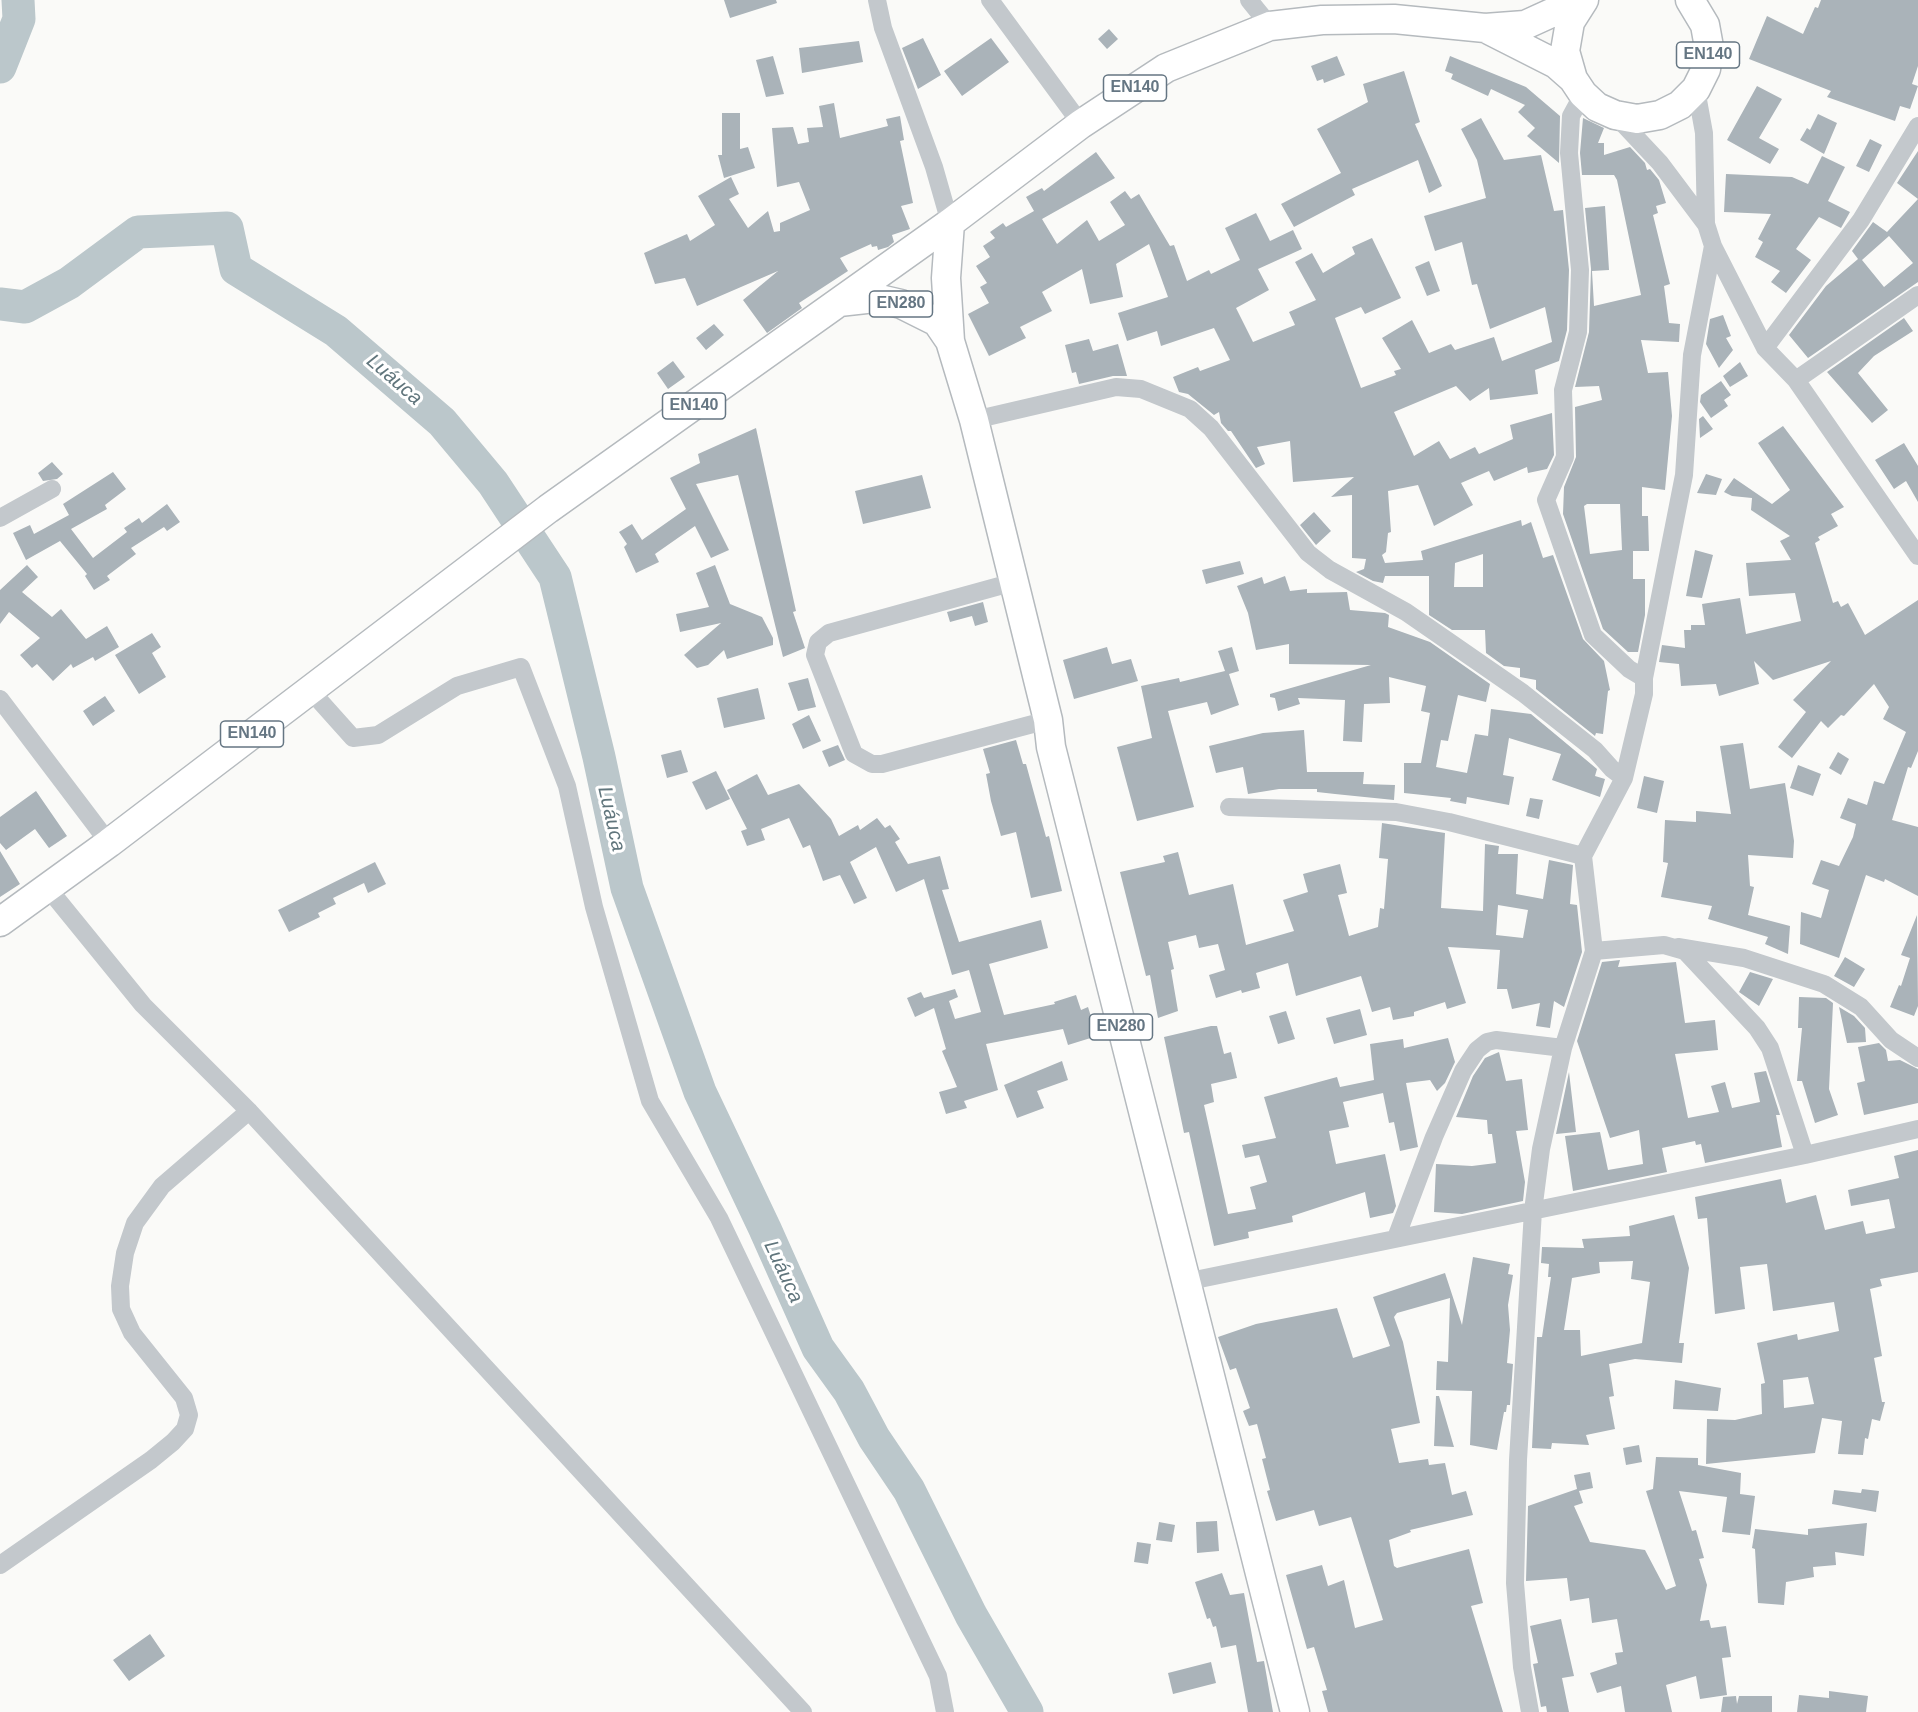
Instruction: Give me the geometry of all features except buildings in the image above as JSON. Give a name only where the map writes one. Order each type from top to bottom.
[{"type":"main road","name":"EN140","points":[[0,922],[504,545],[548,509],[950,222],[1081,124],[1166,68],[1270,26],[1322,20],[1394,19],[1485,28],[1525,25],[1582,0]]},
{"type":"main road","name":"EN140","points":[[1578,87],[1565,51],[1570,22],[1582,0]]},
{"type":"main road","name":"EN140","points":[[1485,28],[1556,64],[1597,107],[1615,115],[1637,119],[1660,115],[1680,105],[1696,89],[1706,69],[1709,47],[1705,25],[1694,2]]},
{"type":"main road","name":"EN280","points":[[950,222],[946,278],[950,341],[974,420],[1048,720],[1051,747],[1295,1712]]},
{"type":"main road","name":"EN280","points":[[839,302],[875,298],[901,304],[937,322],[950,341]]},
{"type":"street","points":[[877,0],[883,28],[934,167],[950,222]]},
{"type":"street","points":[[990,0],[1081,124]]},
{"type":"street","points":[[1249,0],[1270,26]]},
{"type":"street","points":[[1578,87],[1571,116],[1569,153],[1580,270],[1578,332],[1563,390],[1565,457],[1546,500],[1593,635],[1629,669],[1644,678]]},
{"type":"street","points":[[1696,89],[1704,134],[1706,224],[1713,246],[1765,348],[1796,380],[1918,556]]},
{"type":"street","points":[[1615,115],[1654,155],[1706,224]]},
{"type":"street","points":[[1765,348],[1861,220],[1918,126]]},
{"type":"street","points":[[1530,1712],[1522,1667],[1515,1583],[1518,1460],[1533,1211],[1541,1149],[1563,1048],[1594,951],[1584,856],[1624,778],[1644,694],[1644,678],[1684,475],[1692,356],[1713,246]]},
{"type":"street","points":[[1796,380],[1918,295]]},
{"type":"street","points":[[974,420],[1116,387],[1141,389],[1190,409],[1211,428],[1308,553],[1330,570],[1406,612],[1523,693],[1595,750],[1611,769],[1624,778]]},
{"type":"street","points":[[0,518],[52,489]]},
{"type":"street","points":[[1014,582],[829,633],[818,642],[815,655],[854,754],[872,764],[882,764],[1048,720]]},
{"type":"street","points":[[310,690],[353,738],[378,735],[457,686],[521,667],[567,786],[594,907],[650,1101],[718,1218],[744,1271],[938,1677],[945,1712]]},
{"type":"street","points":[[0,699],[108,843]]},
{"type":"street","points":[[1229,807],[1396,812],[1449,822],[1584,856]]},
{"type":"street","points":[[47,887],[143,1005],[249,1111],[803,1712]]},
{"type":"street","points":[[1594,951],[1664,945],[1744,958],[1824,984],[1861,1007],[1891,1040],[1918,1058]]},
{"type":"street","points":[[1676,947],[1685,951],[1712,979],[1757,1028],[1770,1048],[1805,1155]]},
{"type":"street","points":[[1396,1238],[1434,1137],[1463,1071],[1477,1050],[1487,1042],[1496,1040],[1563,1048]]},
{"type":"street","points":[[0,1565],[151,1460],[174,1442],[185,1429],[189,1415],[184,1398],[132,1333],[121,1309],[120,1286],[125,1253],[135,1223],[162,1186],[249,1111]]},
{"type":"street","points":[[1185,1282],[1805,1155],[1918,1129]]},
{"type":"waterway","name":"Luáuca","points":[[0,67],[19,19],[18,0]]},
{"type":"waterway","name":"Luáuca","points":[[0,304],[25,307],[69,283],[138,232],[227,228],[236,269],[336,331],[442,422],[493,483],[555,577],[599,757],[627,888],[700,1092],[818,1348],[849,1391],[874,1438],[909,1490],[971,1615],[1027,1712]]}]
